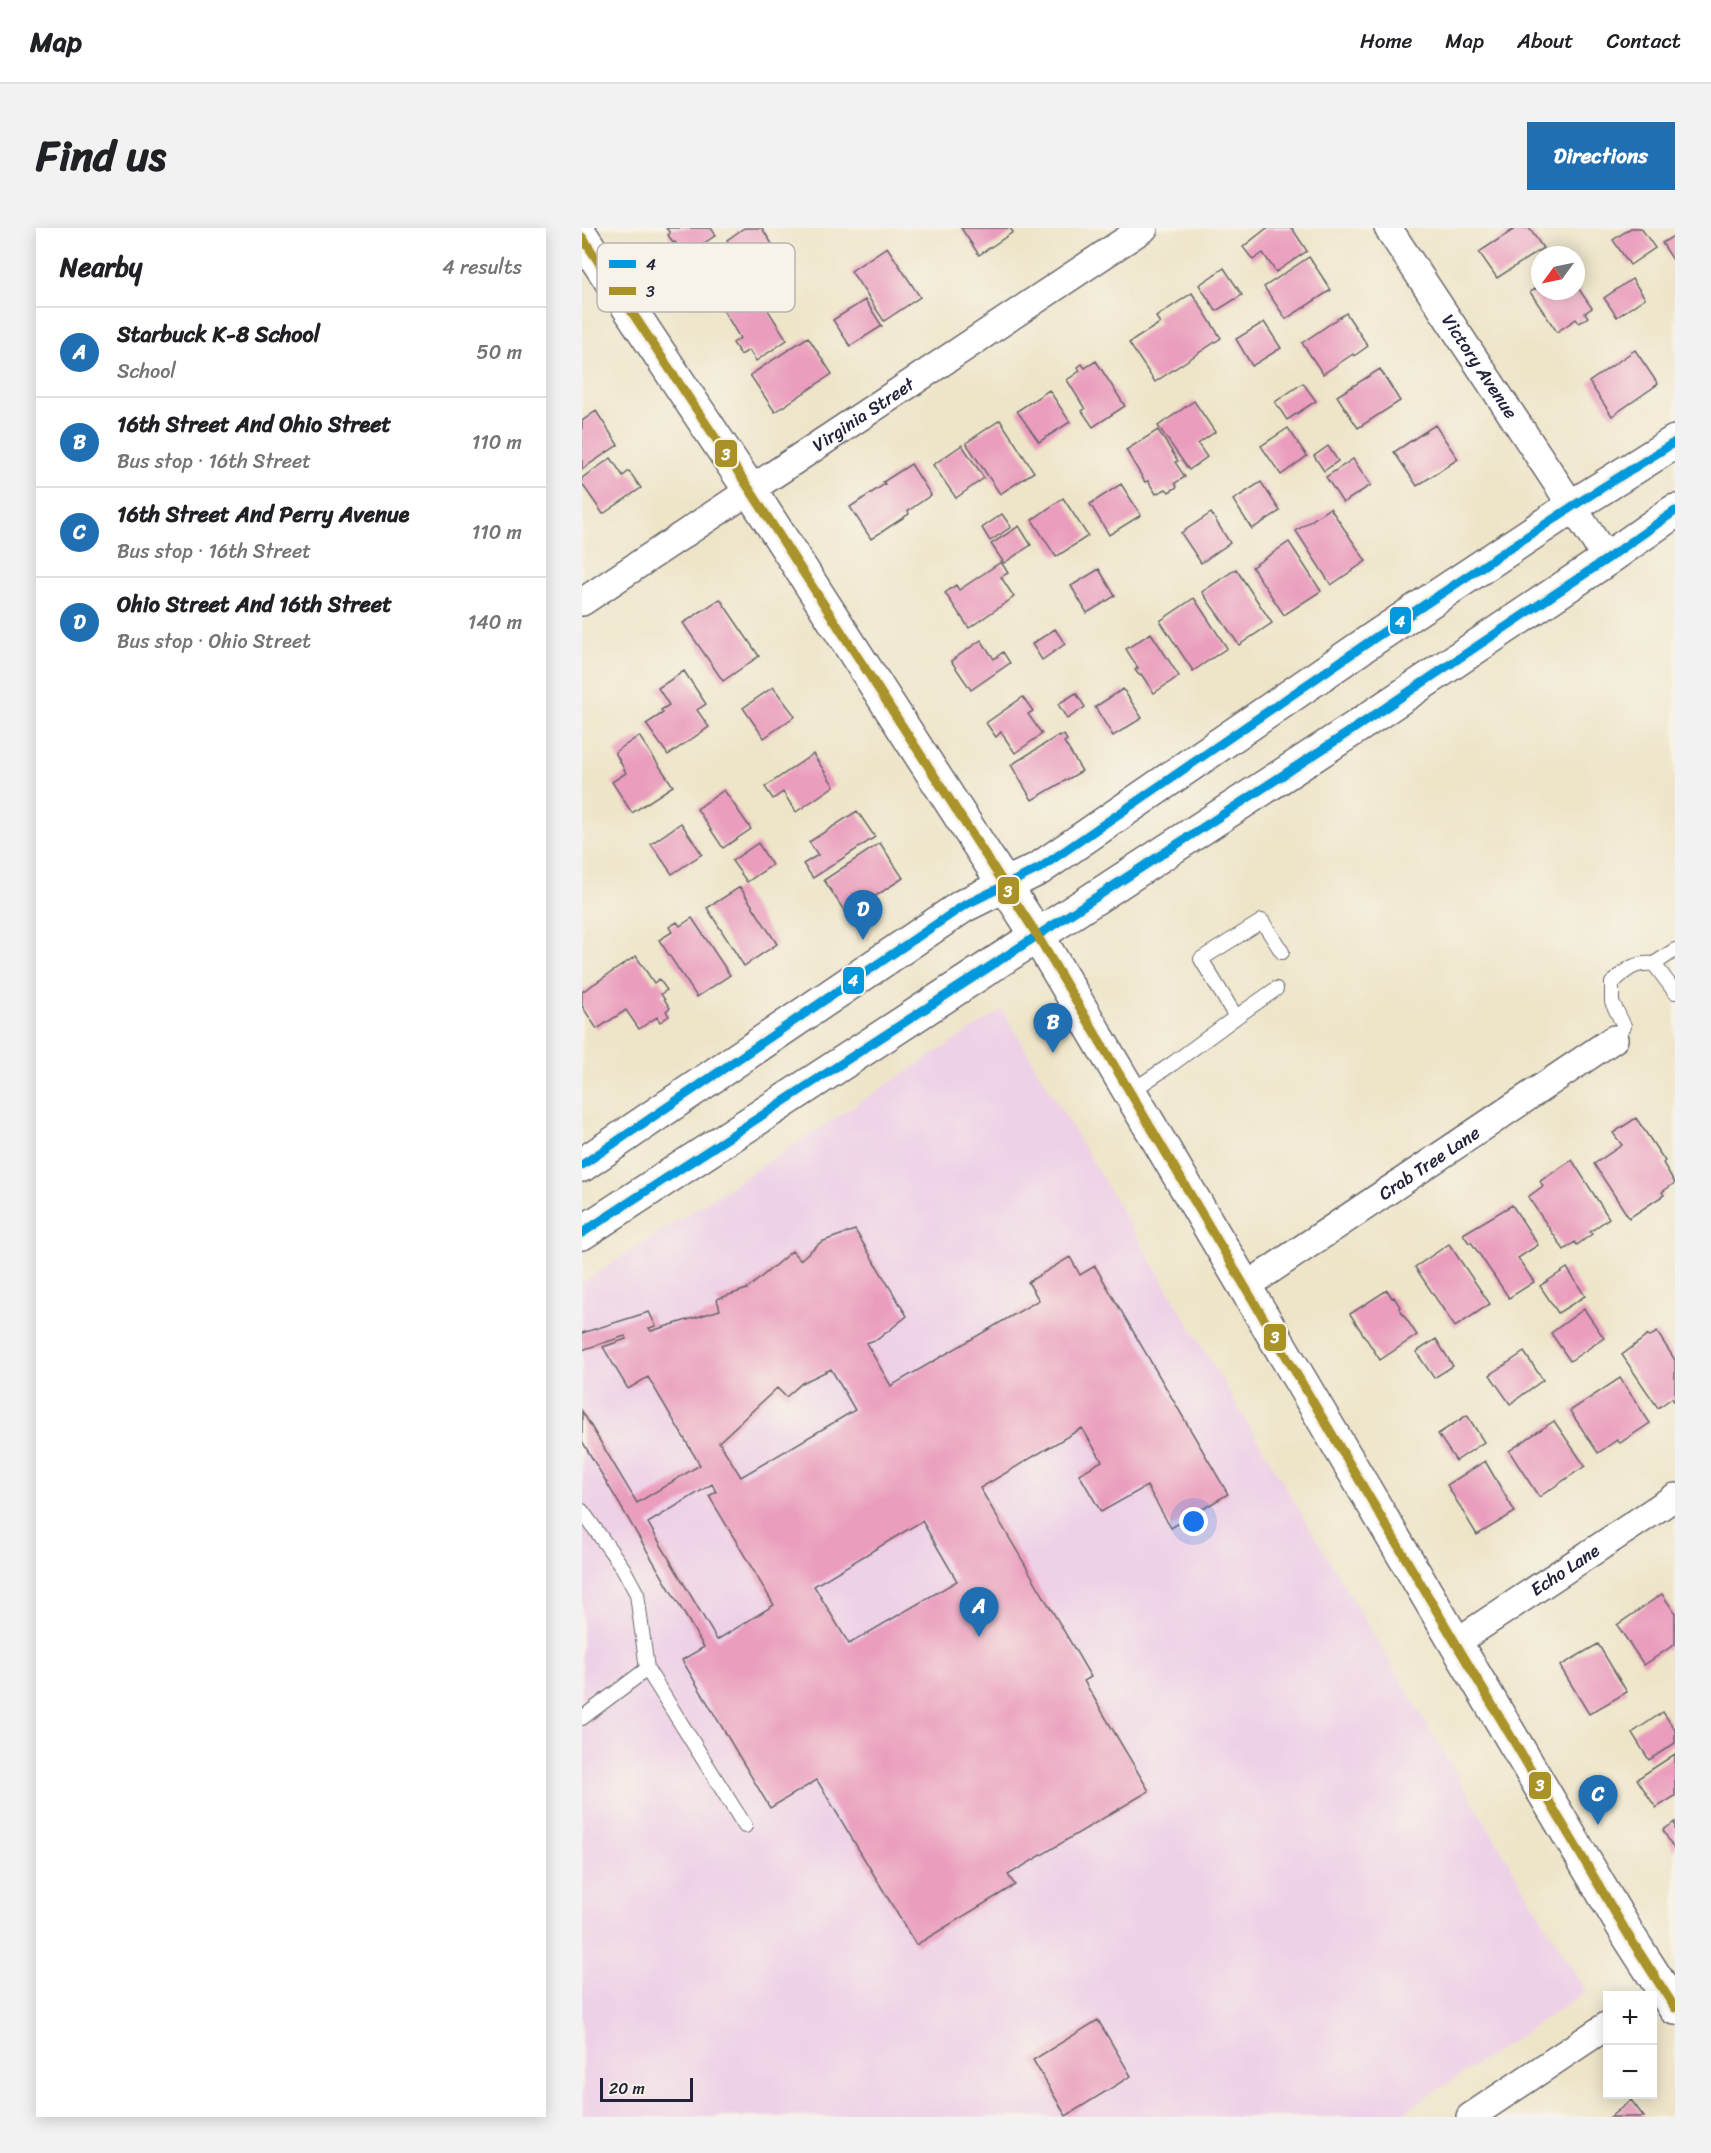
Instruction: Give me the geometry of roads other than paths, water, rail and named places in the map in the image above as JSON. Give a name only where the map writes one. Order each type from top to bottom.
[{"type":"street","name":"Virginia Street","points":[[582,602],[1144,228]]},
{"type":"street","name":"Victory Avenue","points":[[1388,228],[1607,559]]},
{"type":"street","points":[[582,237],[597,260]]},
{"type":"street","points":[[632,312],[750,490],[1037,935],[1623,1928],[1666,1993]]},
{"type":"street","points":[[582,1165],[963,906],[1040,868],[1379,635],[1573,506],[1675,442]]},
{"type":"street","points":[[582,1233],[1352,730],[1675,511]]},
{"type":"street","name":"Crab Tree Lane","points":[[1245,1287],[1614,1039]]},
{"type":"street","name":"Echo Lane","points":[[1455,1643],[1675,1497]]},
{"type":"street","points":[[1470,2117],[1603,2028]]},
{"type":"lane","points":[[1236,1017],[1201,959],[1262,921],[1282,952]]},
{"type":"lane","points":[[1614,1039],[1624,1026],[1612,1002],[1612,983],[1627,969],[1640,963],[1654,964],[1675,950]]},
{"type":"lane","points":[[1654,964],[1675,992]]},
{"type":"lane","points":[[1130,1092],[1276,989]]},
{"type":"lane","points":[[582,1510],[623,1569],[637,1594],[647,1669],[745,1826]]},
{"type":"lane","points":[[582,1718],[647,1669]]},
{"type":"place","name":"Ohio Street And 16th Street","points":[[863,940]]},
{"type":"place","name":"16th Street And Ohio Street","points":[[1053,1053]]},
{"type":"place","name":"Starbuck K-8 School","points":[[979,1637]]},
{"type":"place","name":"16th Street And Perry Avenue","points":[[1598,1825]]}]
